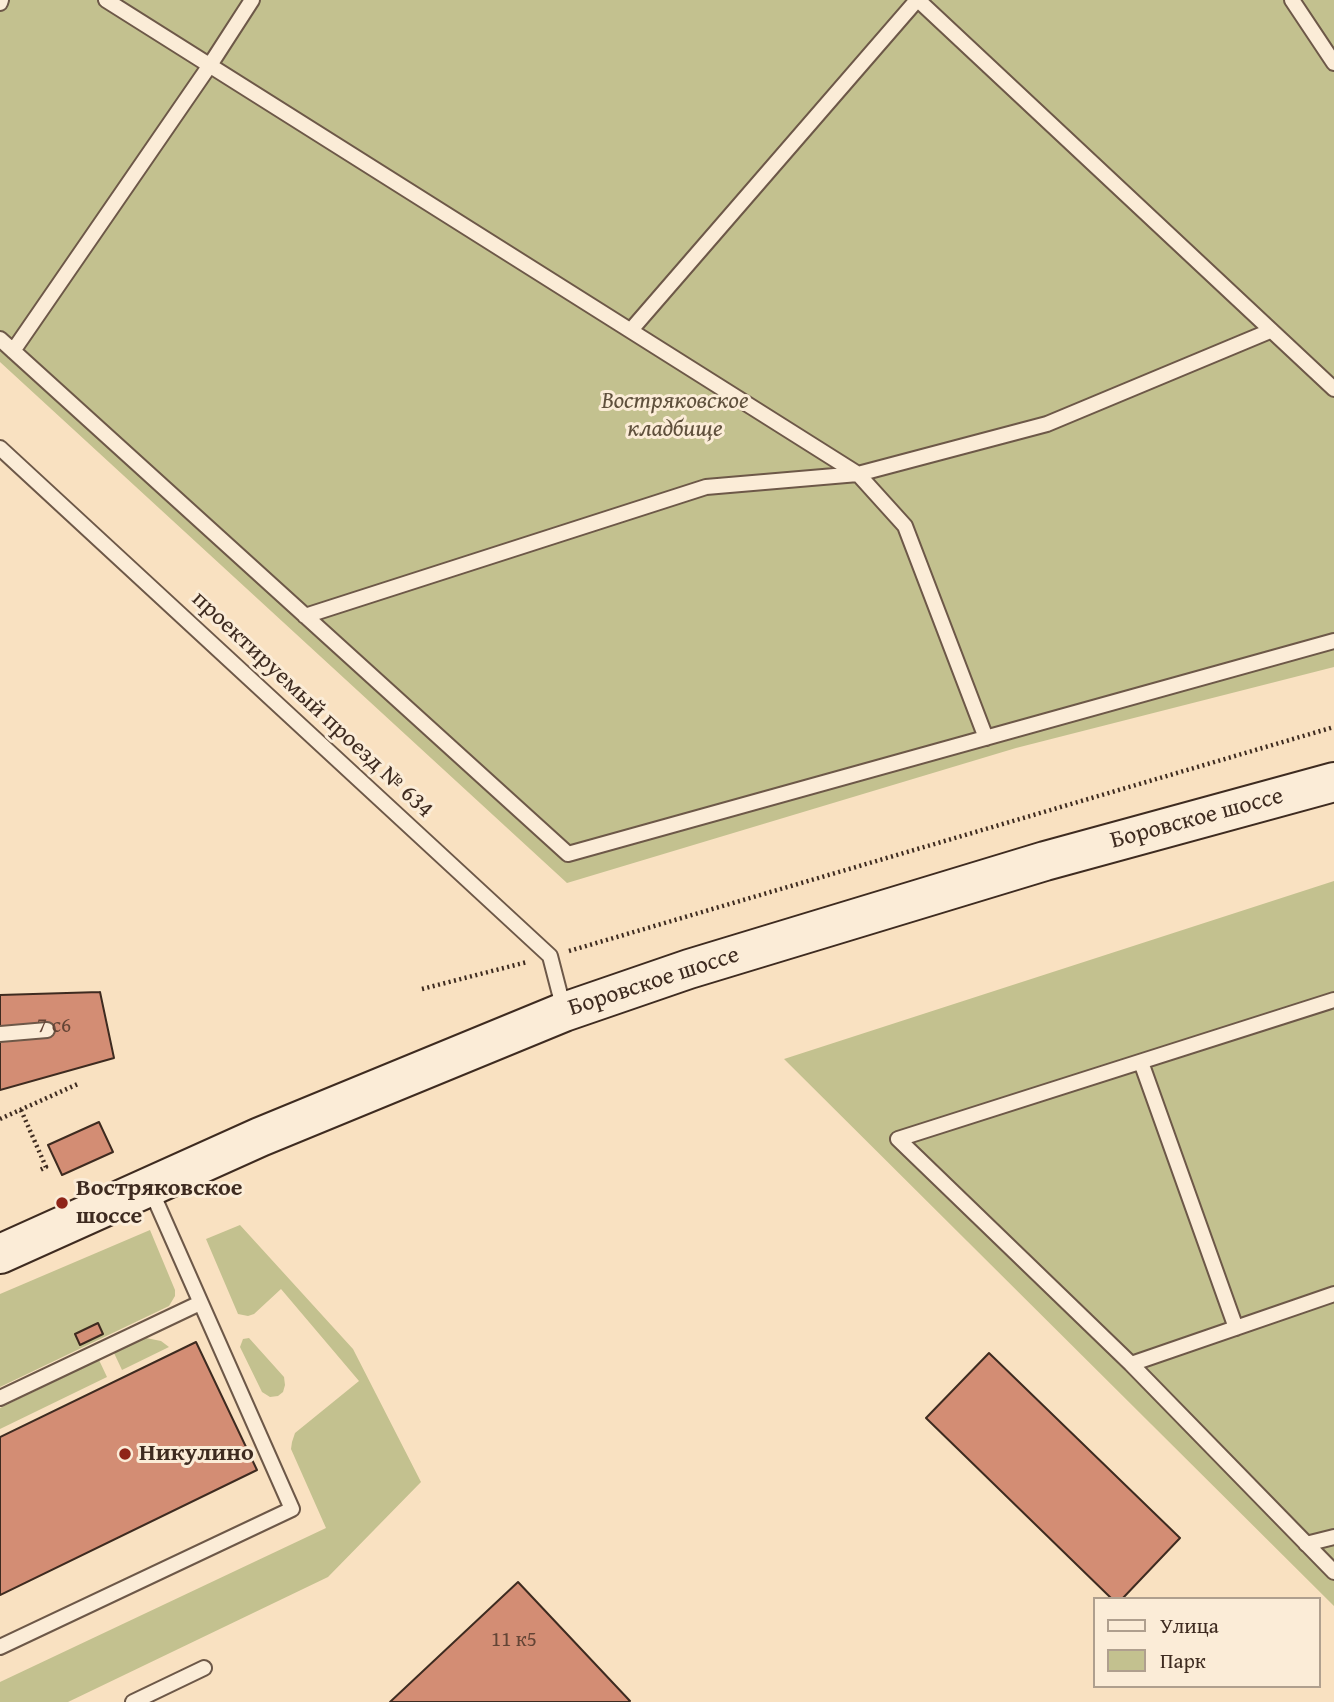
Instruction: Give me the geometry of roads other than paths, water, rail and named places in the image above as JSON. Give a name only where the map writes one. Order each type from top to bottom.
[{"type":"street","name":"Боровское шоссе","points":[[0,1254],[260,1137],[564,1012],[690,969],[1045,861],[1334,782]]},
{"type":"lane","points":[[106,0],[858,474],[905,526],[986,738]]},
{"type":"lane","points":[[13,351],[252,0]]},
{"type":"lane","points":[[631,330],[917,0],[1334,389]]},
{"type":"lane","points":[[1292,0],[1334,63]]},
{"type":"lane","points":[[305,616],[706,487],[858,474],[1047,424],[1270,331]]},
{"type":"lane","points":[[0,339],[568,855],[1334,641]]},
{"type":"lane","name":"проектируемый проезд № 634","points":[[0,448],[550,956],[564,1012]]},
{"type":"lane","points":[[1334,1000],[898,1139],[1131,1364],[1334,1572]]},
{"type":"lane","points":[[0,1034],[47,1030]]},
{"type":"lane","points":[[1141,1062],[1236,1328]]},
{"type":"lane","points":[[0,1647],[292,1509],[149,1187]]},
{"type":"lane","points":[[1131,1364],[1334,1294]]},
{"type":"lane","points":[[0,1398],[200,1303]]},
{"type":"lane","points":[[1306,1544],[1334,1537]]},
{"type":"lane","points":[[133,1702],[204,1668]]},
{"type":"place","name":"Востряковское шоссе","points":[[62,1203]]},
{"type":"place","name":"Никулино","points":[[125,1454]]},
{"type":"park label","name":"Востряковское кладбище","points":[[675,416]]}]
